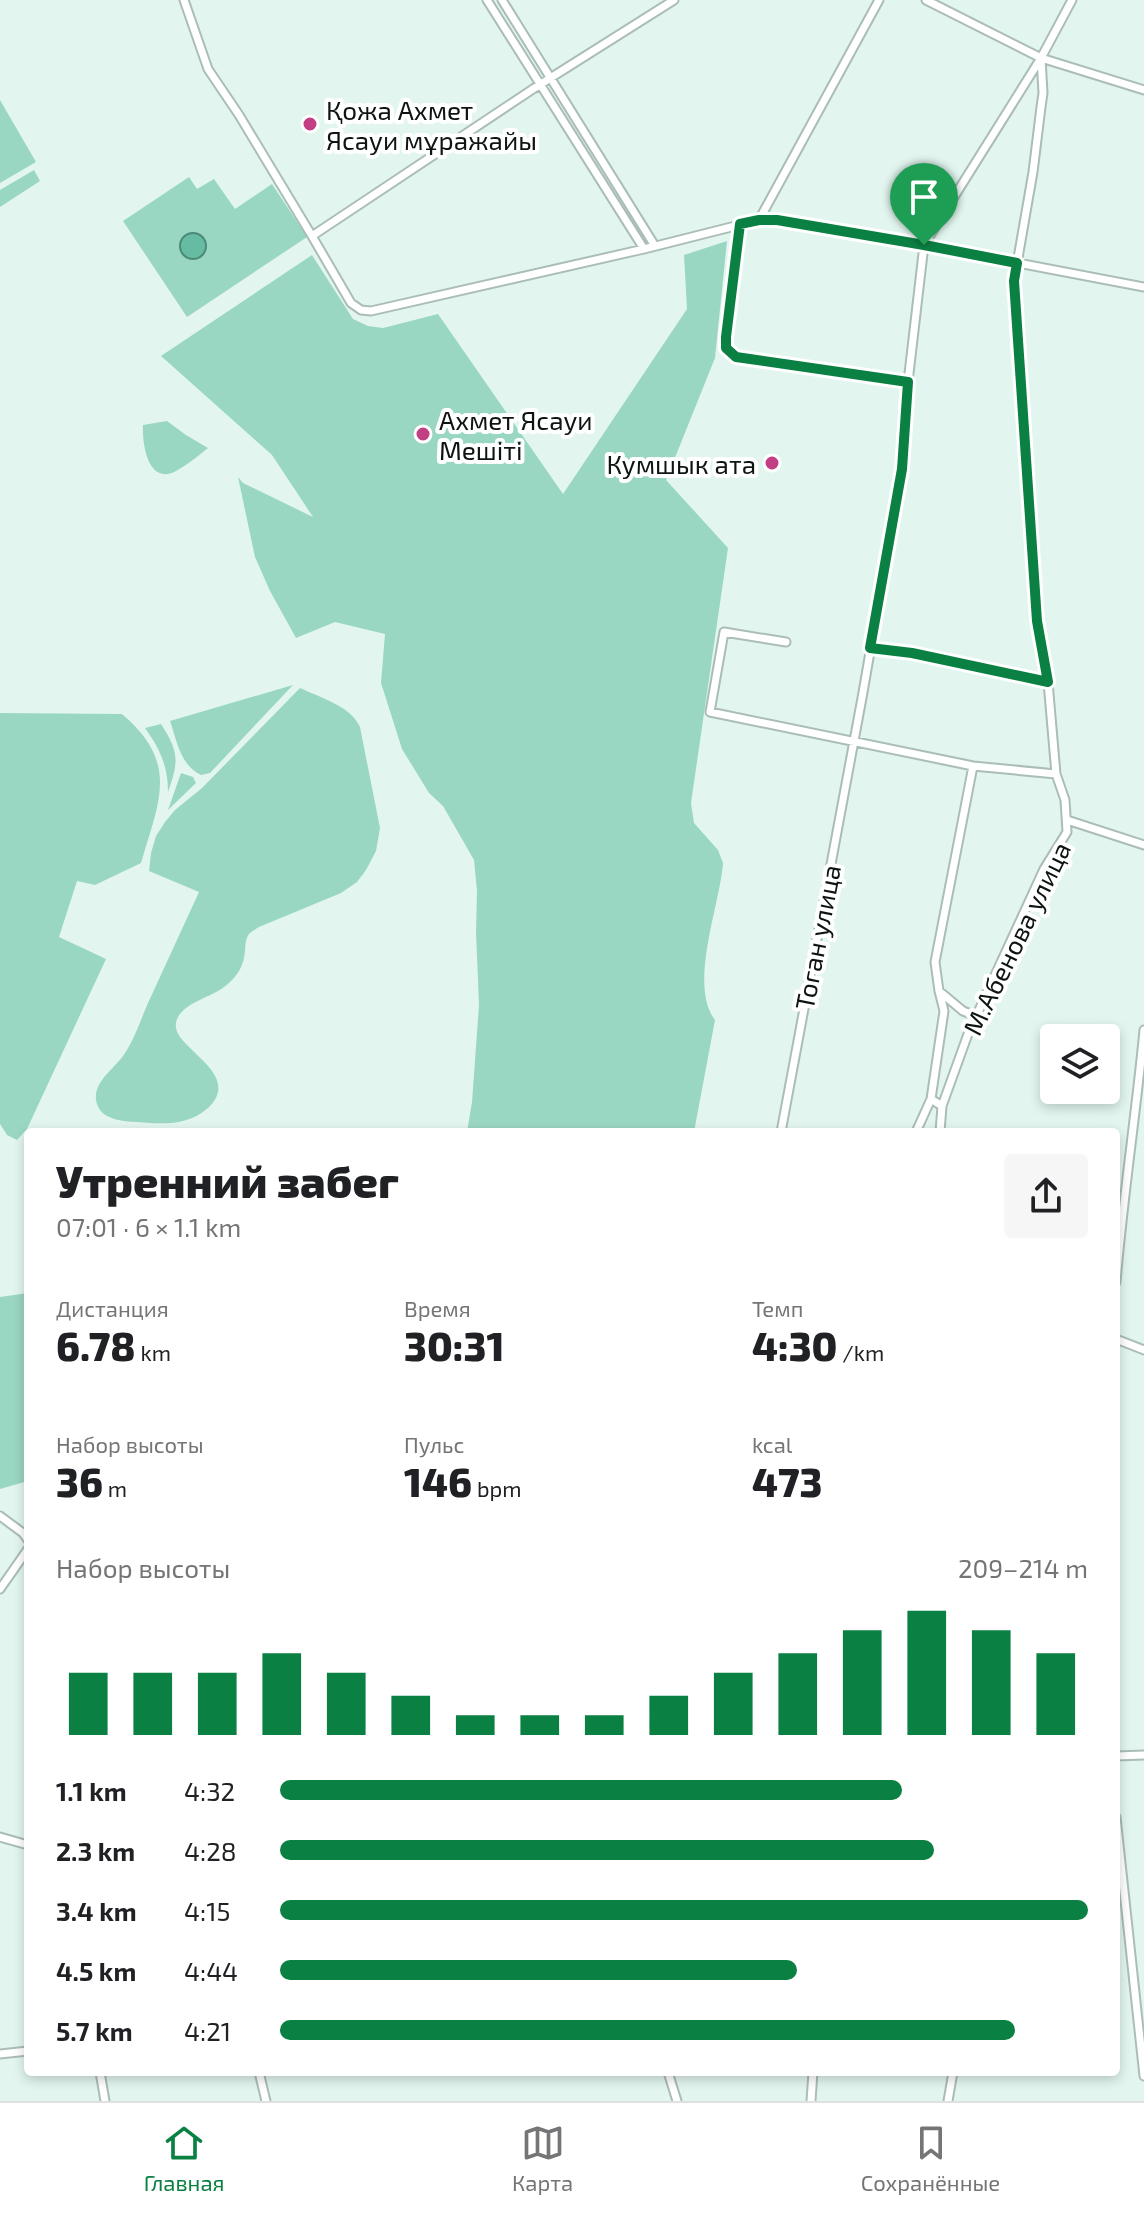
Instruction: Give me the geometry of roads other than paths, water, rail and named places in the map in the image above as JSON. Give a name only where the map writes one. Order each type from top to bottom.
[{"type":"street","points":[[184,0],[208,69],[239,115],[351,303],[361,310],[371,311],[759,220],[777,220],[924,245],[1144,287]]},
{"type":"street","points":[[487,0],[644,249]]},
{"type":"street","points":[[502,0],[655,246]]},
{"type":"street","points":[[312,236],[674,0]]},
{"type":"street","points":[[759,220],[879,0]]},
{"type":"street","points":[[926,0],[1041,58],[1144,90]]},
{"type":"street","points":[[924,245],[1041,58],[1072,0]]},
{"type":"street","name":"М.Абенова улица","points":[[940,1128],[942,1106],[976,1016],[1044,869],[1067,832],[1065,800],[1056,774],[1048,682],[1037,621],[1014,281],[1043,93],[1041,58]]},
{"type":"street","points":[[740,224],[726,348],[736,357],[908,382]]},
{"type":"street","name":"Тоган улица","points":[[782,1128],[902,469],[908,382],[924,245]]},
{"type":"street","points":[[786,642],[724,632],[710,712],[973,766],[1056,774]]},
{"type":"street","points":[[870,648],[912,653],[1048,682]]},
{"type":"street","points":[[918,1128],[931,1099],[944,1011],[935,962],[973,766]]},
{"type":"street","points":[[1067,820],[1144,845]]},
{"type":"street","points":[[939,991],[963,1011],[976,1016]]},
{"type":"street","points":[[1120,1231],[1144,1030]]},
{"type":"street","points":[[931,1099],[942,1106]]},
{"type":"street","points":[[1120,1341],[1144,1350]]},
{"type":"street","points":[[0,1516],[24,1534]]},
{"type":"street","points":[[0,1589],[24,1555]]},
{"type":"street","points":[[1120,1756],[1144,1755]]},
{"type":"street","points":[[0,1837],[24,1844]]},
{"type":"street","points":[[1120,1885],[1133,1966],[1144,2076]]},
{"type":"street","points":[[0,2054],[24,2051]]},
{"type":"street","points":[[101,2076],[105,2101]]},
{"type":"street","points":[[260,2076],[266,2101]]},
{"type":"street","points":[[669,2076],[677,2101]]},
{"type":"street","points":[[811,2101],[813,2076]]},
{"type":"street","points":[[948,2101],[952,2076]]},
{"type":"place","name":"Қожа Ахмет Ясауи мұражайы","points":[[310,124]]},
{"type":"place","name":"Ахмет Ясауи Мешіті","points":[[423,434]]},
{"type":"place","name":"Кумшык ата","points":[[772,463]]}]
